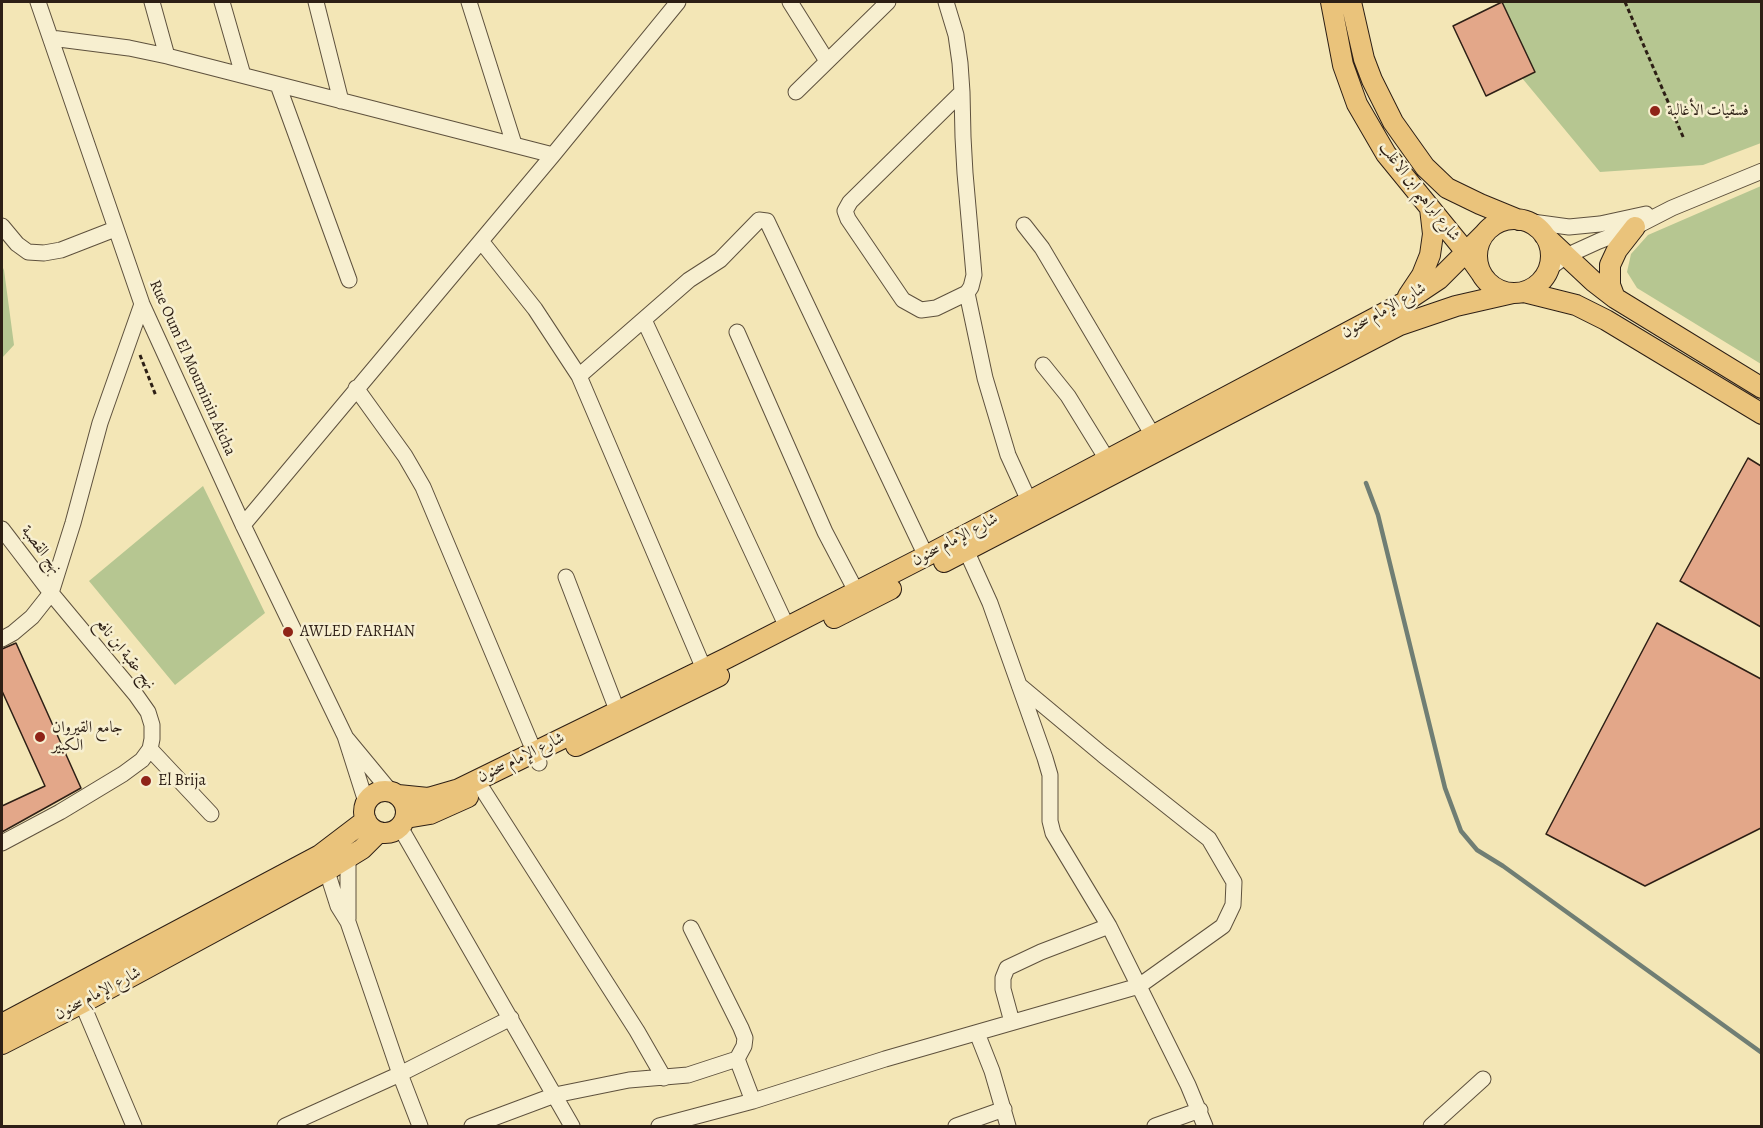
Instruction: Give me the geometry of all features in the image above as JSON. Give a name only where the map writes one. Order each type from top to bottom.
[{"type":"main road","name":"شارع ابراهيم ابن الاغلب","points":[[1331,2],[1343,65],[1357,104],[1386,154],[1483,276]]},
{"type":"main road","name":"شارع ابراهيم ابن الاغلب","points":[[1351,2],[1372,80],[1394,122],[1425,168],[1448,188],[1522,221]]},
{"type":"main road","points":[[1403,303],[1422,275],[1430,255],[1433,234],[1430,208]]},
{"type":"main road","points":[[1761,388],[1615,298],[1536,227],[1522,221],[1507,220],[1496,224],[1486,232],[1480,242],[1477,254],[1478,266],[1491,285],[1502,291],[1518,292],[1576,305],[1606,320],[1761,414]]},
{"type":"main road","points":[[1615,298],[1610,285],[1610,265],[1617,250],[1635,227]]},
{"type":"main road","name":"شارع الإمام سحنون","points":[[1157,443],[1403,303],[1438,279],[1486,232]]},
{"type":"main road","points":[[1518,292],[1534,287],[1543,279],[1548,269],[1549,246],[1544,235]]},
{"type":"main road","name":"شارع الإمام سحنون","points":[[403,823],[430,814],[483,790],[616,711],[787,627],[1029,501],[1111,466],[1400,326],[1436,311],[1518,292]]},
{"type":"main road","name":"شارع الإمام سحنون","points":[[394,793],[428,798],[445,794],[683,695],[966,550],[1111,466]]},
{"type":"main road","points":[[380,791],[394,793],[404,801],[406,809],[403,823],[387,833],[370,818],[372,795],[380,791]]},
{"type":"main road","name":"شارع الإمام سحنون","points":[[2,1024],[324,863],[348,858],[362,849],[370,818]]},
{"type":"main road","name":"شارع الإمام سحنون","points":[[2,1044],[82,1003],[324,863],[370,818]]},
{"type":"street","name":"Rue Oum El Mouminin Aicha","points":[[38,2],[142,304],[243,525],[345,736],[370,818]]},
{"type":"street","points":[[152,2],[167,56]]},
{"type":"street","points":[[222,2],[243,75]]},
{"type":"street","points":[[316,2],[341,101]]},
{"type":"street","points":[[469,2],[514,144]]},
{"type":"street","points":[[243,525],[678,2]]},
{"type":"street","points":[[790,2],[827,61]]},
{"type":"street","points":[[796,92],[888,2]]},
{"type":"street","points":[[946,2],[956,35],[962,92],[965,173],[974,275],[967,293],[928,310],[921,310],[908,304],[899,295],[848,219],[845,211],[850,202],[962,92]]},
{"type":"street","points":[[51,38],[129,48],[167,56],[553,155]]},
{"type":"street","points":[[278,85],[349,280]]},
{"type":"street","points":[[1548,269],[1566,256],[1761,171]]},
{"type":"street","points":[[1522,221],[1569,227],[1626,219],[1672,208]]},
{"type":"street","points":[[579,376],[689,280],[720,260],[759,220],[763,219],[768,222],[926,556]]},
{"type":"street","points":[[1024,225],[1042,248],[1157,443]]},
{"type":"street","points":[[2,226],[28,252],[44,253],[61,250],[115,229]]},
{"type":"street","points":[[481,241],[535,309],[579,376],[704,669]]},
{"type":"street","points":[[967,293],[985,378],[1008,455],[1029,501]]},
{"type":"street","points":[[2,639],[32,617],[51,593],[73,524],[100,423],[142,304]]},
{"type":"street","points":[[644,320],[787,627]]},
{"type":"street","points":[[737,332],[825,532],[856,591]]},
{"type":"street","points":[[1043,364],[1068,396],[1111,466]]},
{"type":"street","points":[[356,388],[405,456],[423,487],[536,757]]},
{"type":"street","name":"نهج القصبة","points":[[2,529],[51,593]]},
{"type":"street","points":[[966,550],[990,603],[1050,775],[1050,821],[1053,833],[1110,926],[1206,1126]]},
{"type":"street","points":[[566,576],[616,711]]},
{"type":"street","name":"نهج عقبة ابن نافع","points":[[51,593],[148,712],[152,725],[150,749]]},
{"type":"street","points":[[659,1126],[753,1101],[885,1059],[1139,986],[1223,926],[1233,905],[1234,882],[1209,839],[1018,685]]},
{"type":"street","name":"Rue Oum El Mouminin Aicha","points":[[345,736],[394,793]]},
{"type":"street","points":[[2,843],[60,812],[123,774],[142,760],[150,749],[210,814]]},
{"type":"street","points":[[483,790],[637,1031],[664,1078]]},
{"type":"street","points":[[403,823],[572,1126]]},
{"type":"street","points":[[348,858],[348,922]]},
{"type":"street","points":[[324,863],[338,906],[348,922],[420,1126]]},
{"type":"street","points":[[1012,1022],[1003,989],[1003,978],[1007,968],[1041,952],[1110,926]]},
{"type":"street","points":[[472,1126],[555,1095],[629,1080],[695,1073],[737,1059],[743,1052],[745,1038],[691,928]]},
{"type":"street","points":[[82,1003],[134,1126]]},
{"type":"street","points":[[285,1126],[400,1074],[511,1018]]},
{"type":"street","points":[[977,1033],[1008,1126]]},
{"type":"street","points":[[737,1059],[753,1101]]},
{"type":"street","points":[[1431,1126],[1483,1079]]},
{"type":"street","points":[[956,1126],[1004,1109]]},
{"type":"street","points":[[1155,1126],[1200,1110]]},
{"type":"path","points":[[1625,2],[1684,140]]},
{"type":"path","points":[[132,333],[156,396]]},
{"type":"green space","name":"فسقيات الأغالبة","points":[[1502,2],[1761,2],[1761,143],[1703,165],[1600,172],[1522,78],[1535,72]]},
{"type":"green space","points":[[1761,186],[1761,364],[1637,288],[1627,272],[1631,254],[1648,235]]},
{"type":"green space","points":[[2,266],[14,345],[2,358]]},
{"type":"green space","points":[[203,486],[265,613],[175,685],[89,581]]},
{"type":"building","points":[[1502,2],[1535,72],[1486,96],[1453,26]]},
{"type":"building","points":[[1748,458],[1761,466],[1761,627],[1680,581]]},
{"type":"building","points":[[1657,623],[1761,679],[1761,828],[1645,886],[1546,834]]},
{"type":"building","name":"جامع القيروان الكبير","points":[[16,643],[81,788],[2,832],[2,806],[45,786],[2,691],[2,649]]},
{"type":"waterway","points":[[1366,483],[1378,515],[1445,788],[1461,831],[1477,850],[1503,866],[1762,1053]]},
{"type":"place","name":"فسقيات الأغالبة","points":[[1655,111]]},
{"type":"place","name":"AWLED FARHAN","points":[[288,632]]},
{"type":"place","name":"جامع القيروان الكبير","points":[[40,737]]},
{"type":"place","name":"El Brija","points":[[146,781]]}]
